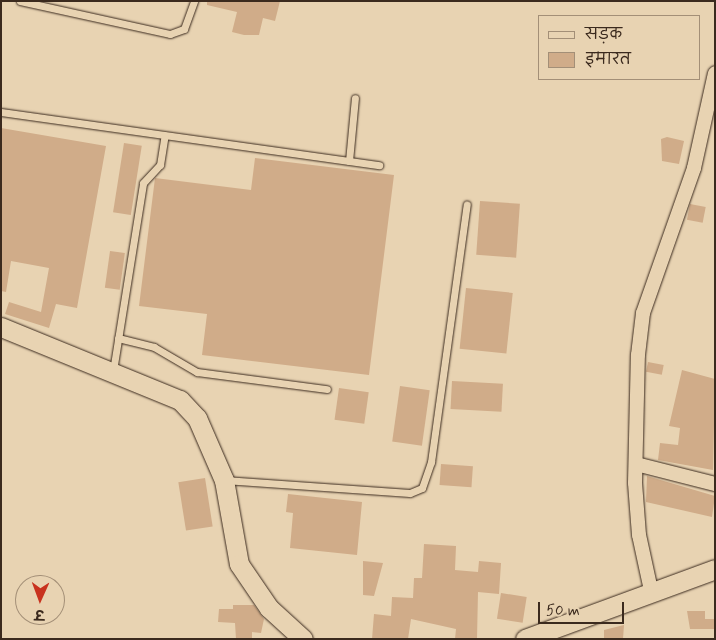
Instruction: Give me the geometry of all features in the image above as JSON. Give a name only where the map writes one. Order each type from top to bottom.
[{"type":"street","points":[[652,595],[639,535],[636,464],[635,392],[643,313],[694,168],[715,73]]},
{"type":"street","points":[[1,327],[180,400],[197,418],[224,480],[240,564],[269,608],[303,639]]},
{"type":"street","points":[[636,464],[715,484]]},
{"type":"street","points":[[525,639],[652,595],[715,569]]},
{"type":"lane","points":[[20,1],[170,34],[184,29],[194,1]]},
{"type":"lane","points":[[349,160],[355,98]]},
{"type":"lane","points":[[1,112],[379,165]]},
{"type":"lane","points":[[113,373],[143,183],[160,165],[165,135]]},
{"type":"lane","points":[[224,480],[410,493],[422,488],[431,462],[468,204]]},
{"type":"lane","points":[[118,338],[154,346],[198,372],[327,389]]},
{"type":"building","points":[[207,1],[280,1],[275,21],[263,18],[259,35],[244,35],[232,32],[237,12],[207,5]]},
{"type":"building","points":[[1,128],[106,146],[77,308],[56,304],[49,328],[5,314],[9,302],[41,312],[49,268],[11,261],[6,292],[1,291]]},
{"type":"building","points":[[667,137],[684,141],[679,164],[662,161],[661,139]]},
{"type":"building","points":[[124,143],[142,146],[131,215],[113,212]]},
{"type":"building","points":[[255,158],[394,175],[369,375],[202,355],[207,314],[139,306],[155,178],[251,190]]},
{"type":"building","points":[[480,201],[520,204],[516,258],[476,255]]},
{"type":"building","points":[[690,204],[706,207],[703,223],[687,220]]},
{"type":"building","points":[[110,251],[125,253],[120,290],[105,288]]},
{"type":"building","points":[[466,288],[513,293],[506,354],[460,349]]},
{"type":"building","points":[[648,362],[664,365],[662,375],[646,372]]},
{"type":"building","points":[[682,370],[715,379],[713,470],[658,460],[660,443],[678,445],[680,428],[669,426]]},
{"type":"building","points":[[452,381],[503,384],[501,412],[451,409]]},
{"type":"building","points":[[400,386],[430,390],[422,446],[392,441]]},
{"type":"building","points":[[339,388],[369,392],[364,424],[335,420]]},
{"type":"building","points":[[441,464],[473,466],[471,487],[440,485]]},
{"type":"building","points":[[647,476],[715,496],[712,517],[646,502]]},
{"type":"building","points":[[205,478],[213,526],[186,531],[178,482]]},
{"type":"building","points":[[288,494],[362,502],[357,555],[290,548],[293,513],[286,512]]},
{"type":"building","points":[[424,544],[456,546],[455,570],[478,572],[479,561],[501,563],[499,594],[478,592],[477,639],[455,639],[456,629],[411,619],[408,639],[372,639],[374,614],[391,616],[392,597],[413,598],[414,578],[422,578]]},
{"type":"building","points":[[363,561],[383,563],[374,596],[363,595]]},
{"type":"building","points":[[501,593],[527,597],[523,623],[497,619]]},
{"type":"building","points":[[233,605],[254,605],[264,619],[261,633],[252,632],[252,639],[236,639],[235,623],[218,622],[219,609],[233,609]]},
{"type":"building","points":[[687,611],[705,611],[705,619],[714,619],[714,629],[690,629]]},
{"type":"building","points":[[624,625],[623,639],[604,639],[604,630]]}]
